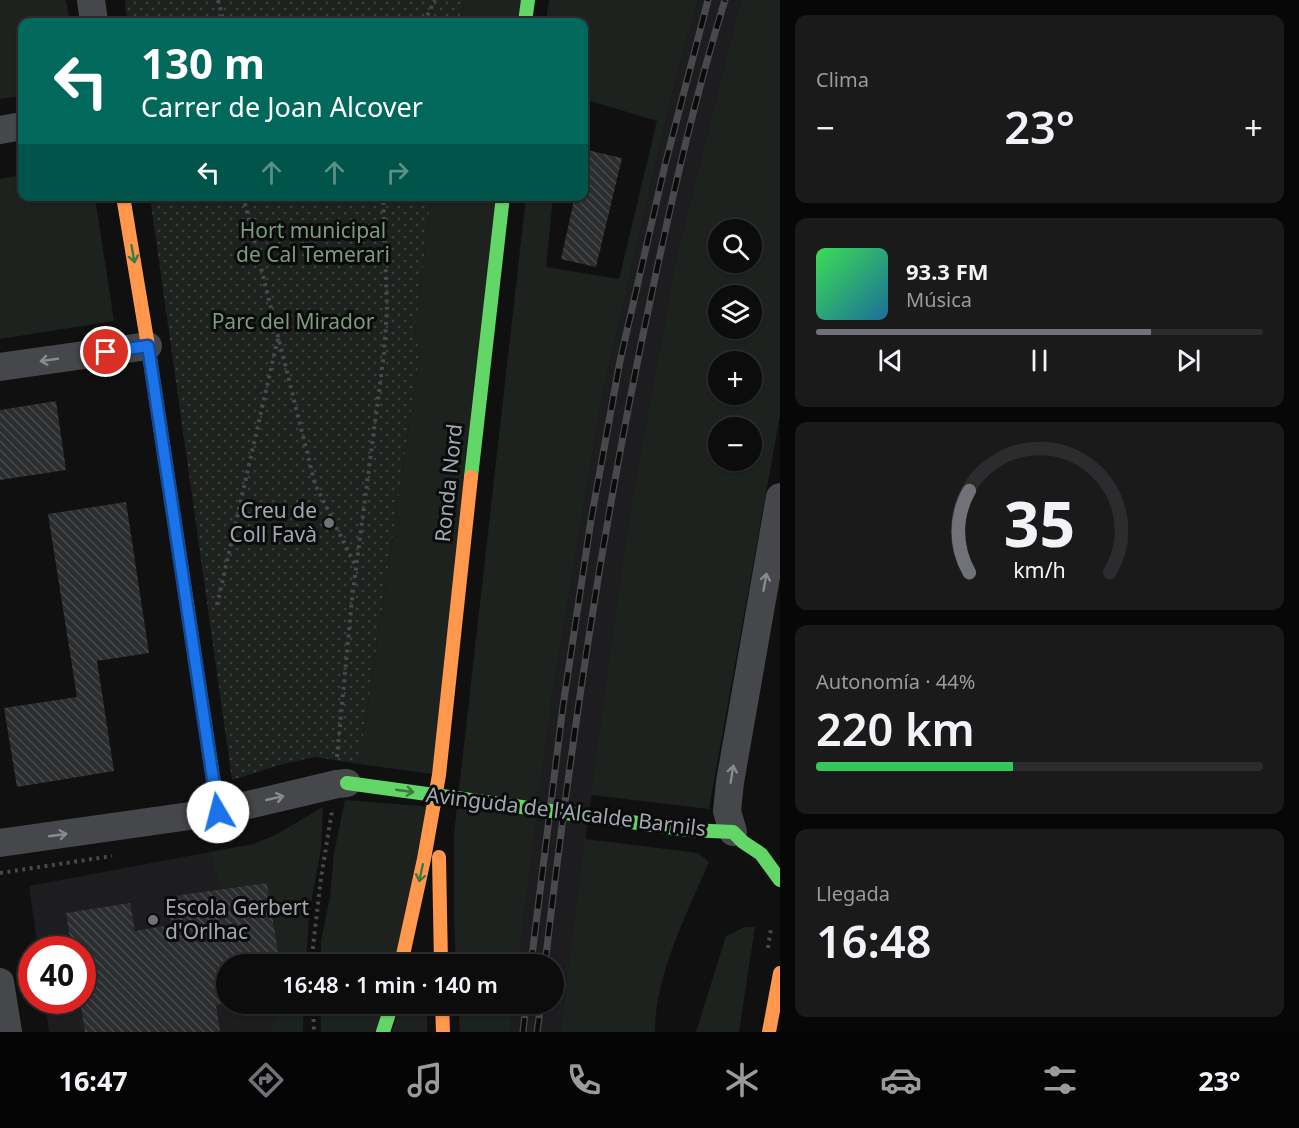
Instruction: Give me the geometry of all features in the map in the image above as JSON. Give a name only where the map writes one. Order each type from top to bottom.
[{"type":"street","points":[[91,0],[93,18]]},
{"type":"street","points":[[526,18],[528,0]]},
{"type":"street","points":[[0,130],[18,127]]},
{"type":"street","points":[[124,201],[218,812]]},
{"type":"street","name":"Ronda Nord","points":[[403,954],[424,859],[439,774],[480,387],[502,201]]},
{"type":"street","points":[[0,367],[148,346]]},
{"type":"street","name":"Avinguda de l'Alcalde Barnils","points":[[340,776],[689,831],[733,832],[727,811],[730,782],[780,497]]},
{"type":"street","name":"Ronda Nord","points":[[439,774],[441,954]]},
{"type":"street","points":[[0,843],[218,812],[340,776]]},
{"type":"street","points":[[733,832],[743,843],[761,854],[780,880]]},
{"type":"street","points":[[770,1032],[780,973]]},
{"type":"street","points":[[0,982],[8,1032]]},
{"type":"street","points":[[383,1032],[389,1014]]},
{"type":"street","points":[[442,1014],[443,1032]]},
{"type":"path","points":[[218,0],[223,18]]},
{"type":"path","points":[[426,18],[435,0]]},
{"type":"path","points":[[244,201],[315,483],[356,567]]},
{"type":"path","points":[[312,954],[321,878],[340,776],[356,567],[384,353],[387,310],[383,201]]},
{"type":"path","points":[[217,609],[278,337]]},
{"type":"path","points":[[0,873],[115,856]]},
{"type":"path","points":[[313,1014],[314,1032]]},
{"type":"shaded area","points":[[698,0],[741,0],[675,264],[628,522],[564,1002],[564,954],[519,954],[552,698],[601,401],[674,85]]},
{"type":"shaded area","name":"Escola Gerbert d'Orlhac","points":[[210,852],[220,889],[267,883],[278,954],[216,954],[216,1014],[277,1014],[270,1032],[49,1032],[47,1014],[96,1014],[96,936],[36,936],[29,886]]},
{"type":"shaded area","points":[[512,1014],[562,1014],[560,1032],[510,1032]]},
{"type":"green space","points":[[0,0],[66,0],[69,18],[18,18],[18,97],[0,99]]},
{"type":"green space","points":[[125,0],[465,0],[459,18],[127,18]]},
{"type":"green space","points":[[465,0],[528,0],[526,18],[459,18]]},
{"type":"green space","points":[[549,0],[698,0],[674,85],[601,401],[552,698],[519,954],[456,954],[454,833],[526,201],[553,201],[546,267],[619,279],[657,121],[588,100],[588,18],[547,18]]},
{"type":"green space","points":[[741,0],[780,0],[780,415],[709,809],[591,795],[628,522],[675,264]]},
{"type":"green space","points":[[18,176],[18,201],[96,201],[114,321],[0,339],[0,179]]},
{"type":"green space","name":"Parc del Mirador","points":[[151,201],[431,201],[415,333],[420,352],[359,764],[315,757],[232,780]]},
{"type":"green space","points":[[431,201],[503,201],[439,775],[359,764],[420,352],[415,333]]},
{"type":"green space","points":[[345,800],[432,807],[403,954],[321,954],[334,853]]},
{"type":"green space","points":[[323,807],[321,848],[309,915],[307,954],[278,954],[267,883],[220,890],[210,852],[254,844],[277,834]]},
{"type":"green space","points":[[585,839],[698,853],[709,862],[666,966],[656,1010],[655,1032],[560,1032]]},
{"type":"green space","points":[[745,927],[755,927],[739,1032],[696,1032],[726,936]]},
{"type":"green space","points":[[277,1014],[304,1014],[303,1032],[270,1032]]},
{"type":"green space","points":[[320,1014],[389,1014],[383,1032],[321,1032]]},
{"type":"green space","points":[[398,1014],[427,1014],[427,1032],[392,1032]]},
{"type":"green space","points":[[459,1014],[512,1014],[510,1032],[460,1032]]},
{"type":"building","points":[[588,150],[622,158],[596,267],[561,259],[574,201],[588,201]]},
{"type":"building","points":[[56,401],[66,470],[0,480],[0,410]]},
{"type":"building","points":[[126,502],[149,653],[97,661],[114,771],[17,787],[4,708],[77,697],[48,514]]},
{"type":"building","points":[[267,883],[278,954],[216,954],[216,1014],[220,1032],[85,1032],[82,1014],[96,1014],[96,936],[70,936],[66,913],[130,903],[135,931],[171,925],[167,897]]},
{"type":"railway","points":[[532,954],[563,706],[591,520],[620,361],[665,165],[708,0]]},
{"type":"railway","points":[[546,954],[590,627],[619,459],[676,182],[725,0]]},
{"type":"railway","points":[[523,1032],[525,1014]]},
{"type":"railway","points":[[537,1032],[540,1014]]},
{"type":"traffic: fast","points":[[526,18],[528,0]]},
{"type":"traffic: fast","points":[[471,477],[502,201]]},
{"type":"traffic: fast","points":[[187,605],[218,812]]},
{"type":"traffic: fast","points":[[347,783],[689,830]]},
{"type":"traffic: fast","points":[[689,830],[733,832],[761,854],[780,880]]},
{"type":"traffic: fast","points":[[383,1032],[389,1014]]},
{"type":"traffic: slow","points":[[124,201],[187,605]]},
{"type":"traffic: slow","points":[[403,954],[439,775],[471,477]]},
{"type":"traffic: slow","points":[[439,857],[441,954]]},
{"type":"traffic: slow","points":[[769,1032],[780,973]]},
{"type":"traffic: slow","points":[[442,1014],[443,1032]]},
{"type":"place","name":"Creu de Coll Favà","points":[[329,523]]},
{"type":"place","name":"Escola Gerbert d'Orlhac","points":[[153,920]]},
{"type":"route","points":[[106,352],[148,346],[218,812]]},
{"type":"park label","name":"Hort municipal de Cal Temerari","points":[[313,243]]}]
